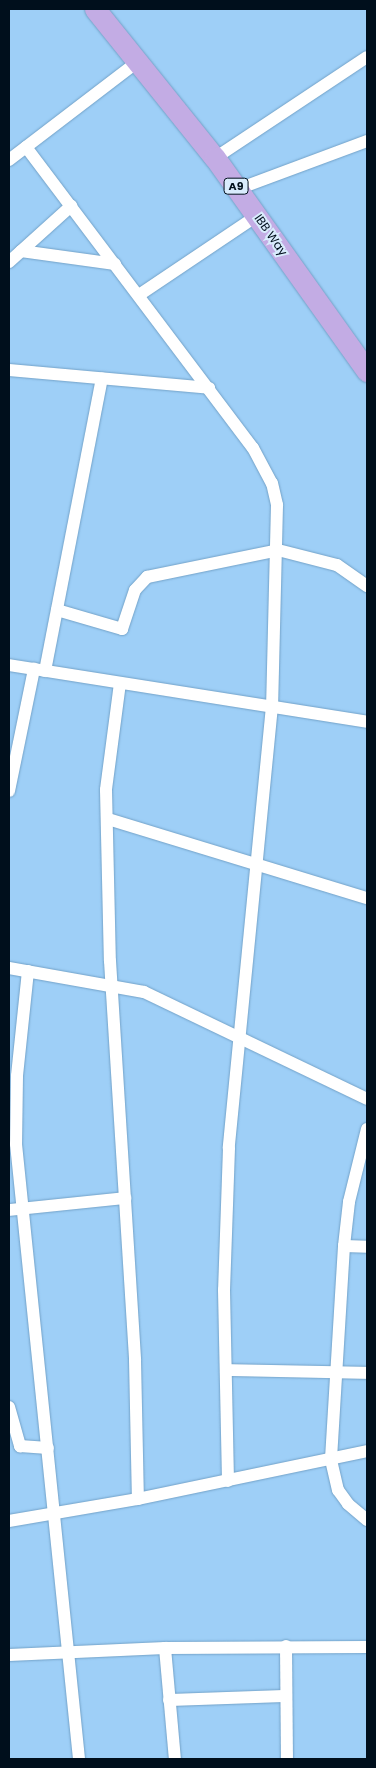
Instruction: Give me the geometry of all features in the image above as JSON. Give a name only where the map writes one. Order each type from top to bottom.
[{"type":"highway","name":"IBB Way","points":[[95,9],[216,158],[367,371]]},
{"type":"street","points":[[216,158],[367,57]]},
{"type":"street","points":[[9,160],[137,62]]},
{"type":"street","points":[[238,189],[367,142]]},
{"type":"street","points":[[26,147],[210,388],[253,448],[272,483],[277,505],[278,550],[272,706],[259,865],[238,1039],[228,1158],[224,1290],[228,1481]]},
{"type":"street","points":[[9,262],[71,206]]},
{"type":"street","points":[[139,295],[258,215]]},
{"type":"street","points":[[21,251],[115,264]]},
{"type":"street","points":[[9,370],[210,388]]},
{"type":"street","points":[[9,791],[57,610],[102,379]]},
{"type":"street","points":[[57,610],[122,629],[136,590],[147,577],[278,550],[337,565],[367,586]]},
{"type":"street","points":[[9,665],[367,722]]},
{"type":"street","points":[[120,682],[106,790],[112,984],[135,1360],[138,1499]]},
{"type":"street","points":[[108,819],[367,898]]},
{"type":"street","points":[[9,968],[112,984],[144,992],[238,1039],[367,1099]]},
{"type":"street","points":[[28,971],[17,1076],[16,1144],[70,1652],[79,1759]]},
{"type":"street","points":[[367,1129],[350,1202],[344,1246],[331,1460],[338,1490],[348,1504],[367,1520]]},
{"type":"street","points":[[9,1210],[125,1198]]},
{"type":"street","points":[[344,1246],[367,1247]]},
{"type":"street","points":[[226,1370],[336,1374],[367,1373]]},
{"type":"street","points":[[9,1407],[20,1446],[48,1448]]},
{"type":"street","points":[[9,1521],[138,1499],[367,1451]]},
{"type":"street","points":[[286,1646],[287,1759]]},
{"type":"street","points":[[9,1655],[165,1648],[367,1647]]},
{"type":"street","points":[[165,1648],[175,1759]]},
{"type":"street","points":[[169,1700],[285,1696]]}]
